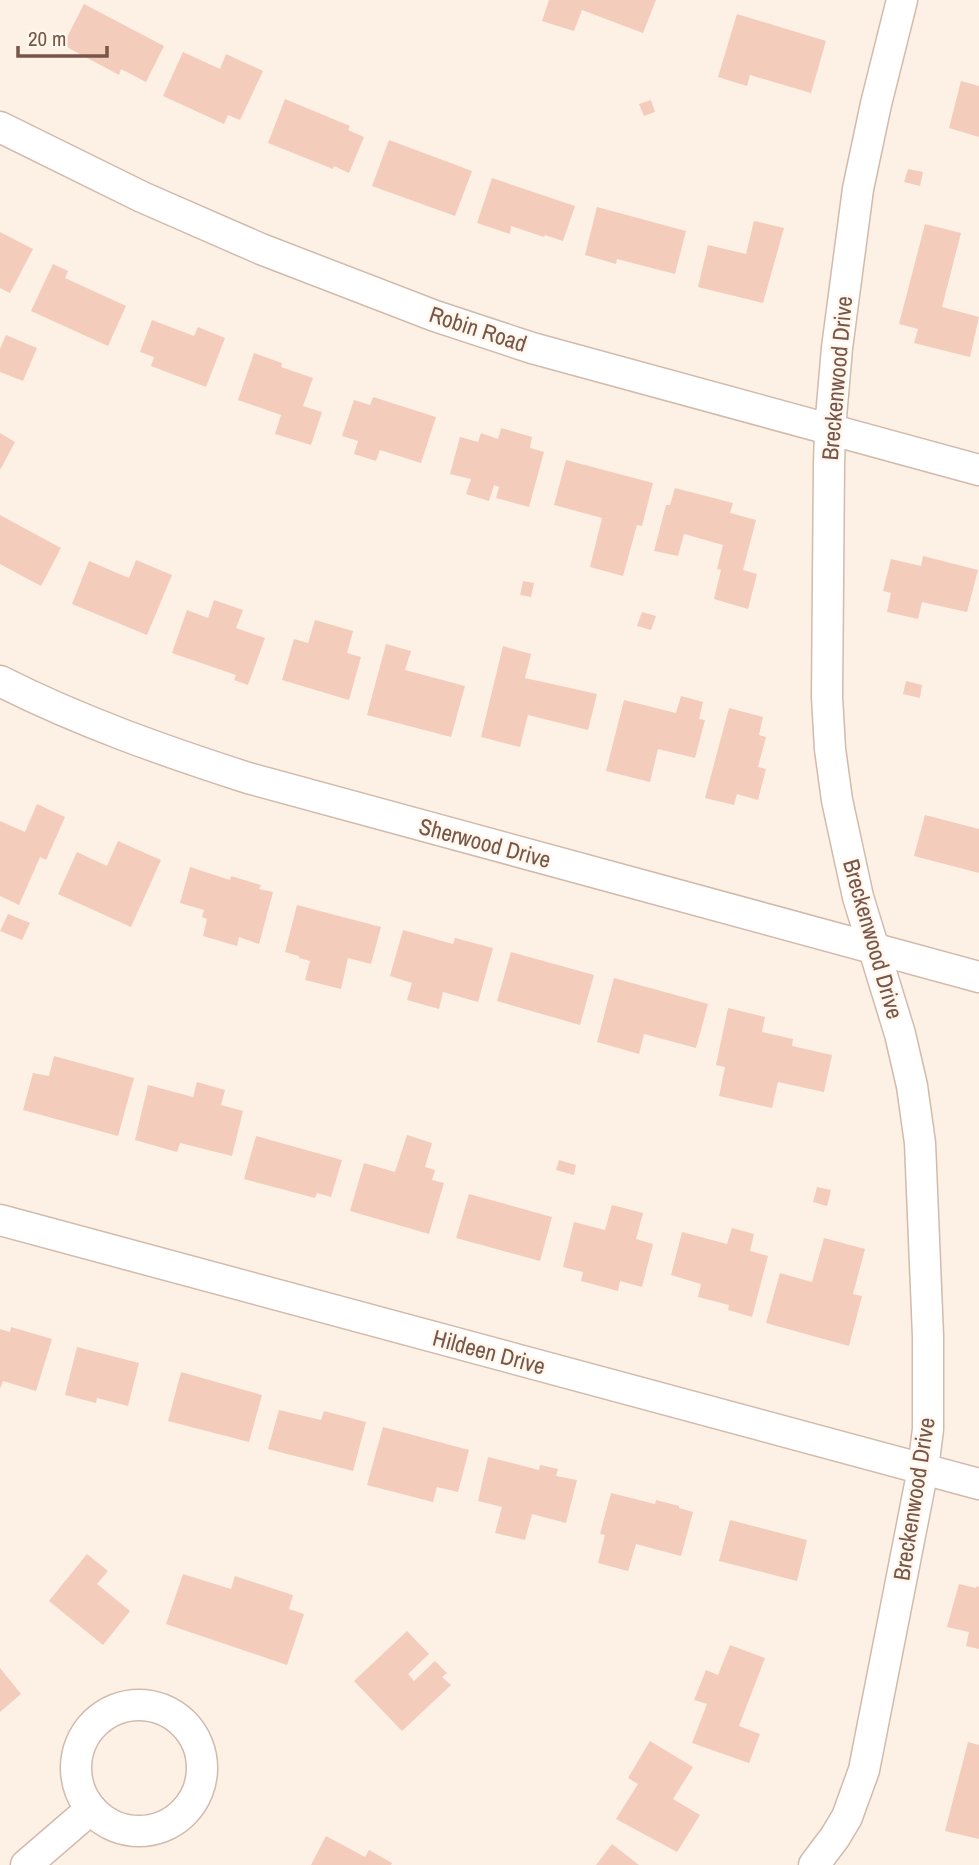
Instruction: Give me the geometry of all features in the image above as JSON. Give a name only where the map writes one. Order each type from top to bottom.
[{"type":"street","name":"Breckenwood Drive","points":[[814,1865],[847,1817],[864,1770],[923,1469],[928,1429],[928,1336],[920,1143],[906,1060],[858,897],[837,800],[827,697],[830,429],[836,348],[858,189],[902,0]]},
{"type":"street","name":"Robin Road","points":[[0,127],[142,197],[249,244],[435,316],[533,348],[979,470]]},
{"type":"street","name":"Sherwood Drive","points":[[0,681],[89,721],[180,756],[248,778],[979,976]]},
{"type":"street","name":"Hildeen Drive","points":[[0,1220],[979,1484]]},
{"type":"street","points":[[143,1705],[163,1710],[181,1721],[195,1737],[201,1756],[202,1777],[196,1796],[184,1813],[167,1825],[147,1831],[126,1829],[107,1822],[92,1809],[80,1791],[77,1760],[88,1731],[103,1717],[122,1707],[143,1705]]},
{"type":"street","points":[[26,1865],[92,1809]]},
{"type":"building","points":[[549,0],[656,0],[643,33],[582,10],[574,31],[542,21]]},
{"type":"building","points":[[84,4],[164,46],[146,82],[121,69],[119,75],[63,45]]},
{"type":"building","points":[[737,14],[826,41],[811,93],[750,75],[747,86],[718,77]]},
{"type":"building","points":[[183,52],[220,69],[226,54],[263,71],[240,120],[228,115],[224,124],[163,96]]},
{"type":"building","points":[[961,81],[979,86],[979,137],[949,128]]},
{"type":"building","points":[[285,99],[350,126],[348,130],[364,137],[349,173],[268,143]]},
{"type":"building","points":[[651,100],[655,112],[644,116],[639,104]]},
{"type":"building","points":[[389,140],[472,171],[455,216],[372,186]]},
{"type":"building","points":[[908,169],[923,172],[920,186],[904,182]]},
{"type":"building","points":[[492,178],[575,206],[563,241],[511,226],[510,234],[477,223]]},
{"type":"building","points":[[597,207],[686,231],[675,274],[617,259],[616,264],[585,255]]},
{"type":"building","points":[[754,221],[784,228],[763,303],[698,287],[708,245],[746,254]]},
{"type":"building","points":[[925,224],[961,233],[942,307],[979,317],[970,357],[914,343],[918,329],[899,324]]},
{"type":"building","points":[[0,232],[33,249],[10,293],[0,288]]},
{"type":"building","points":[[53,264],[68,271],[65,278],[126,306],[108,346],[31,311]]},
{"type":"building","points":[[152,320],[194,336],[198,327],[225,338],[206,387],[151,366],[154,357],[140,352]]},
{"type":"building","points":[[6,335],[37,348],[23,381],[0,372],[0,349]]},
{"type":"building","points":[[254,353],[282,363],[281,367],[313,378],[303,406],[322,412],[311,445],[275,434],[281,415],[238,400]]},
{"type":"building","points":[[373,397],[436,417],[421,463],[380,450],[376,461],[354,454],[358,441],[342,436],[354,400],[370,405]]},
{"type":"building","points":[[501,428],[532,437],[530,448],[544,452],[529,507],[496,498],[499,487],[494,485],[489,501],[466,494],[471,479],[450,474],[460,437],[478,442],[481,433],[498,439]]},
{"type":"building","points":[[0,433],[15,442],[0,470]]},
{"type":"building","points":[[566,460],[653,483],[642,526],[637,525],[623,576],[590,567],[602,518],[554,505]]},
{"type":"building","points":[[675,488],[733,503],[730,513],[756,520],[743,570],[757,574],[748,609],[714,599],[721,570],[717,569],[723,545],[684,534],[678,556],[654,551],[666,505],[670,505]]},
{"type":"building","points":[[0,515],[61,548],[41,586],[0,564]]},
{"type":"building","points":[[923,556],[978,570],[967,612],[922,602],[918,619],[887,612],[891,593],[883,591],[891,559],[921,566]]},
{"type":"building","points":[[136,560],[172,575],[147,635],[72,604],[89,561],[129,578]]},
{"type":"building","points":[[523,581],[534,583],[531,597],[520,595]]},
{"type":"building","points":[[214,600],[243,610],[236,628],[265,638],[248,685],[234,680],[236,675],[172,653],[187,610],[208,618]]},
{"type":"building","points":[[642,612],[656,616],[651,630],[637,626]]},
{"type":"building","points":[[315,620],[353,631],[347,653],[361,657],[349,700],[282,680],[294,639],[308,643]]},
{"type":"building","points":[[386,644],[411,651],[405,670],[465,686],[451,737],[367,715]]},
{"type":"building","points":[[503,646],[531,654],[525,678],[597,694],[588,730],[528,715],[520,747],[481,737]]},
{"type":"building","points":[[906,681],[922,685],[920,698],[903,694]]},
{"type":"building","points":[[681,696],[703,702],[699,719],[705,720],[695,758],[658,749],[650,782],[606,771],[624,700],[676,713]]},
{"type":"building","points":[[729,708],[763,717],[759,735],[766,737],[758,767],[766,769],[758,800],[737,794],[734,805],[705,798]]},
{"type":"building","points":[[37,804],[65,817],[46,860],[40,857],[19,905],[0,896],[0,821],[25,832]]},
{"type":"building","points":[[925,815],[979,829],[979,873],[914,856]]},
{"type":"building","points":[[118,841],[161,860],[131,927],[58,894],[77,852],[107,866]]},
{"type":"building","points":[[190,867],[230,880],[231,876],[261,885],[259,889],[273,892],[259,944],[239,937],[237,946],[203,936],[207,919],[202,917],[204,910],[180,903]]},
{"type":"building","points":[[297,905],[381,927],[371,964],[348,958],[341,989],[305,980],[310,961],[285,952]]},
{"type":"building","points":[[8,914],[30,923],[22,940],[0,931]]},
{"type":"building","points":[[403,930],[453,944],[455,938],[493,948],[478,1002],[443,992],[439,1009],[407,1000],[412,983],[390,976]]},
{"type":"building","points":[[511,952],[594,975],[580,1025],[497,1001]]},
{"type":"building","points":[[614,978],[708,1004],[696,1048],[644,1034],[639,1054],[597,1042]]},
{"type":"building","points":[[728,1008],[765,1017],[762,1032],[793,1039],[792,1046],[832,1055],[824,1092],[778,1082],[772,1108],[719,1096],[725,1067],[716,1065]]},
{"type":"building","points":[[54,1056],[134,1078],[118,1136],[23,1110],[33,1073],[49,1076]]},
{"type":"building","points":[[197,1082],[225,1090],[221,1105],[243,1111],[232,1156],[180,1143],[177,1152],[135,1140],[148,1085],[193,1097]]},
{"type":"building","points":[[407,1135],[432,1143],[425,1167],[435,1170],[432,1180],[444,1183],[429,1234],[350,1211],[364,1163],[395,1172]]},
{"type":"building","points":[[256,1136],[342,1160],[331,1197],[317,1193],[315,1198],[244,1179]]},
{"type":"building","points":[[559,1160],[576,1165],[574,1175],[556,1170]]},
{"type":"building","points":[[817,1187],[831,1190],[827,1206],[813,1202]]},
{"type":"building","points":[[469,1194],[552,1217],[540,1261],[456,1238]]},
{"type":"building","points":[[612,1205],[643,1213],[636,1239],[653,1244],[642,1287],[620,1281],[618,1291],[581,1281],[583,1272],[563,1267],[574,1222],[605,1230]]},
{"type":"building","points":[[732,1228],[754,1234],[750,1251],[768,1256],[752,1317],[728,1310],[729,1305],[698,1297],[701,1284],[671,1275],[682,1232],[727,1244]]},
{"type":"building","points":[[824,1238],[865,1249],[853,1294],[862,1296],[849,1346],[766,1323],[780,1273],[812,1282]]},
{"type":"building","points":[[11,1327],[52,1339],[36,1391],[3,1381],[0,1389],[0,1329],[10,1332]]},
{"type":"building","points":[[77,1347],[139,1363],[128,1406],[97,1398],[96,1403],[65,1395]]},
{"type":"building","points":[[181,1372],[262,1395],[249,1442],[168,1421]]},
{"type":"building","points":[[279,1410],[321,1420],[324,1411],[366,1422],[353,1471],[268,1449]]},
{"type":"building","points":[[383,1427],[469,1450],[458,1492],[437,1487],[433,1502],[367,1485]]},
{"type":"building","points":[[488,1457],[539,1470],[540,1465],[558,1469],[556,1476],[577,1480],[566,1523],[532,1514],[525,1540],[495,1533],[502,1507],[478,1501]]},
{"type":"building","points":[[611,1493],[655,1504],[656,1500],[693,1512],[681,1556],[636,1544],[628,1571],[598,1563],[605,1535],[600,1534]]},
{"type":"building","points":[[730,1520],[807,1540],[797,1581],[719,1561]]},
{"type":"building","points":[[87,1554],[108,1571],[97,1584],[130,1611],[103,1645],[49,1601]]},
{"type":"building","points":[[183,1574],[231,1589],[235,1576],[293,1595],[289,1609],[304,1614],[287,1665],[166,1624]]},
{"type":"building","points":[[959,1584],[979,1587],[979,1649],[966,1646],[969,1632],[947,1627]]},
{"type":"building","points":[[407,1631],[429,1654],[408,1674],[414,1681],[435,1661],[447,1673],[442,1677],[451,1685],[402,1731],[354,1681]]},
{"type":"building","points":[[730,1645],[765,1658],[739,1726],[760,1734],[749,1763],[692,1743],[707,1704],[694,1700],[706,1670],[718,1675]]},
{"type":"building","points":[[0,1668],[21,1694],[0,1712]]},
{"type":"building","points":[[650,1741],[693,1767],[673,1799],[700,1815],[677,1852],[616,1819],[638,1784],[628,1778]]},
{"type":"building","points":[[968,1742],[979,1745],[979,1839],[945,1831]]},
{"type":"building","points":[[326,1836],[365,1857],[369,1850],[392,1863],[311,1865]]},
{"type":"building","points":[[612,1844],[639,1865],[596,1865]]}]
